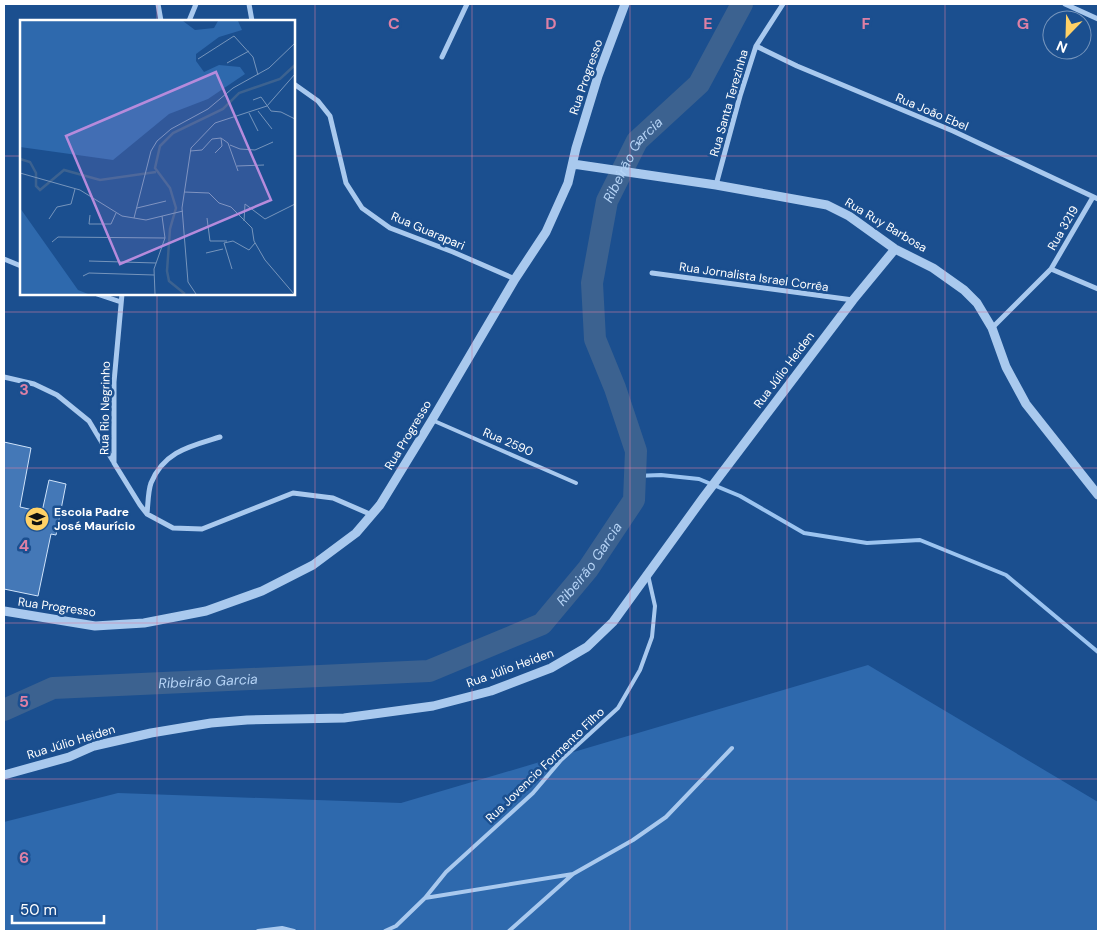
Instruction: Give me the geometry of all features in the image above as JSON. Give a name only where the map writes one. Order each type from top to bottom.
[{"type":"street","points":[[158,4],[161,20]]},
{"type":"street","points":[[189,20],[196,4]]},
{"type":"street","points":[[249,4],[252,20]]},
{"type":"street","points":[[442,56],[467,4]]},
{"type":"street","name":"Rua Progresso","points":[[4,611],[95,626],[144,623],[206,611],[262,591],[313,565],[356,533],[372,515],[432,420],[515,280],[546,232],[568,183],[578,141],[598,76],[626,4]]},
{"type":"street","name":"Rua Santa Terezinha","points":[[716,184],[742,88],[756,46],[783,4]]},
{"type":"street","points":[[1065,4],[1098,19]]},
{"type":"street","name":"Rua João Ebel","points":[[756,46],[797,66],[953,131],[1096,198]]},
{"type":"street","name":"Rua Guarapari","points":[[295,85],[318,101],[330,116],[346,183],[362,208],[390,228],[453,252],[515,280]]},
{"type":"street","name":"Rua Ruy Barbosa","points":[[573,164],[716,184],[827,205],[849,216],[895,249],[933,268],[964,290],[977,303],[992,328],[1006,367],[1026,404],[1098,495]]},
{"type":"street","name":"Rua 3219","points":[[992,328],[1051,269],[1096,198]]},
{"type":"street","name":"Rua Júlio Heiden","points":[[4,775],[69,757],[94,746],[159,731],[247,720],[302,720],[370,716],[433,706],[491,690],[551,668],[588,647],[613,622],[727,466],[853,300],[895,249]]},
{"type":"street","points":[[4,259],[20,266]]},
{"type":"street","points":[[1051,269],[1098,289]]},
{"type":"street","name":"Rua Jornalista Israel Corrêa","points":[[652,273],[853,300]]},
{"type":"street","points":[[100,295],[121,302]]},
{"type":"street","name":"Rua Rio Negrinho","points":[[122,295],[114,382],[114,462],[140,505],[148,514],[172,528],[202,529],[293,493],[333,498],[372,515]]},
{"type":"street","points":[[4,377],[34,384],[58,395],[89,421],[114,462]]},
{"type":"street","points":[[148,514],[150,484],[160,466],[179,450],[220,437]]},
{"type":"lane","name":"Rua 2590","points":[[432,420],[576,483]]},
{"type":"lane","name":"Rua Jovencio Formento Filho","points":[[385,931],[396,926],[425,898],[446,872],[534,794],[561,760],[618,708],[640,670],[652,637],[655,606],[647,573]]},
{"type":"lane","points":[[509,931],[573,874],[633,840],[666,817],[732,748]]},
{"type":"lane","points":[[425,898],[573,874]]},
{"type":"lane","points":[[258,931],[282,928],[294,931]]},
{"type":"shaded area","points":[[868,665],[1098,802],[1098,931],[4,931],[4,822],[118,793],[401,803]]},
{"type":"building","name":"Escola Padre José Maurício","points":[[4,442],[31,448],[20,507],[42,512],[49,480],[66,484],[56,535],[51,534],[38,596],[4,589]]},
{"type":"waterway","name":"Ribeirão Garcia","points":[[4,710],[53,688],[429,671],[542,624],[588,569],[634,500],[636,451],[615,388],[595,339],[592,283],[607,201],[637,141],[699,84],[742,4]]},
{"type":"waterway","points":[[635,476],[661,475],[699,479],[740,496],[804,533],[867,543],[920,540],[1006,575],[1098,652]]},
{"type":"place","name":"Escola Padre José Maurício","points":[[37,519]]}]
